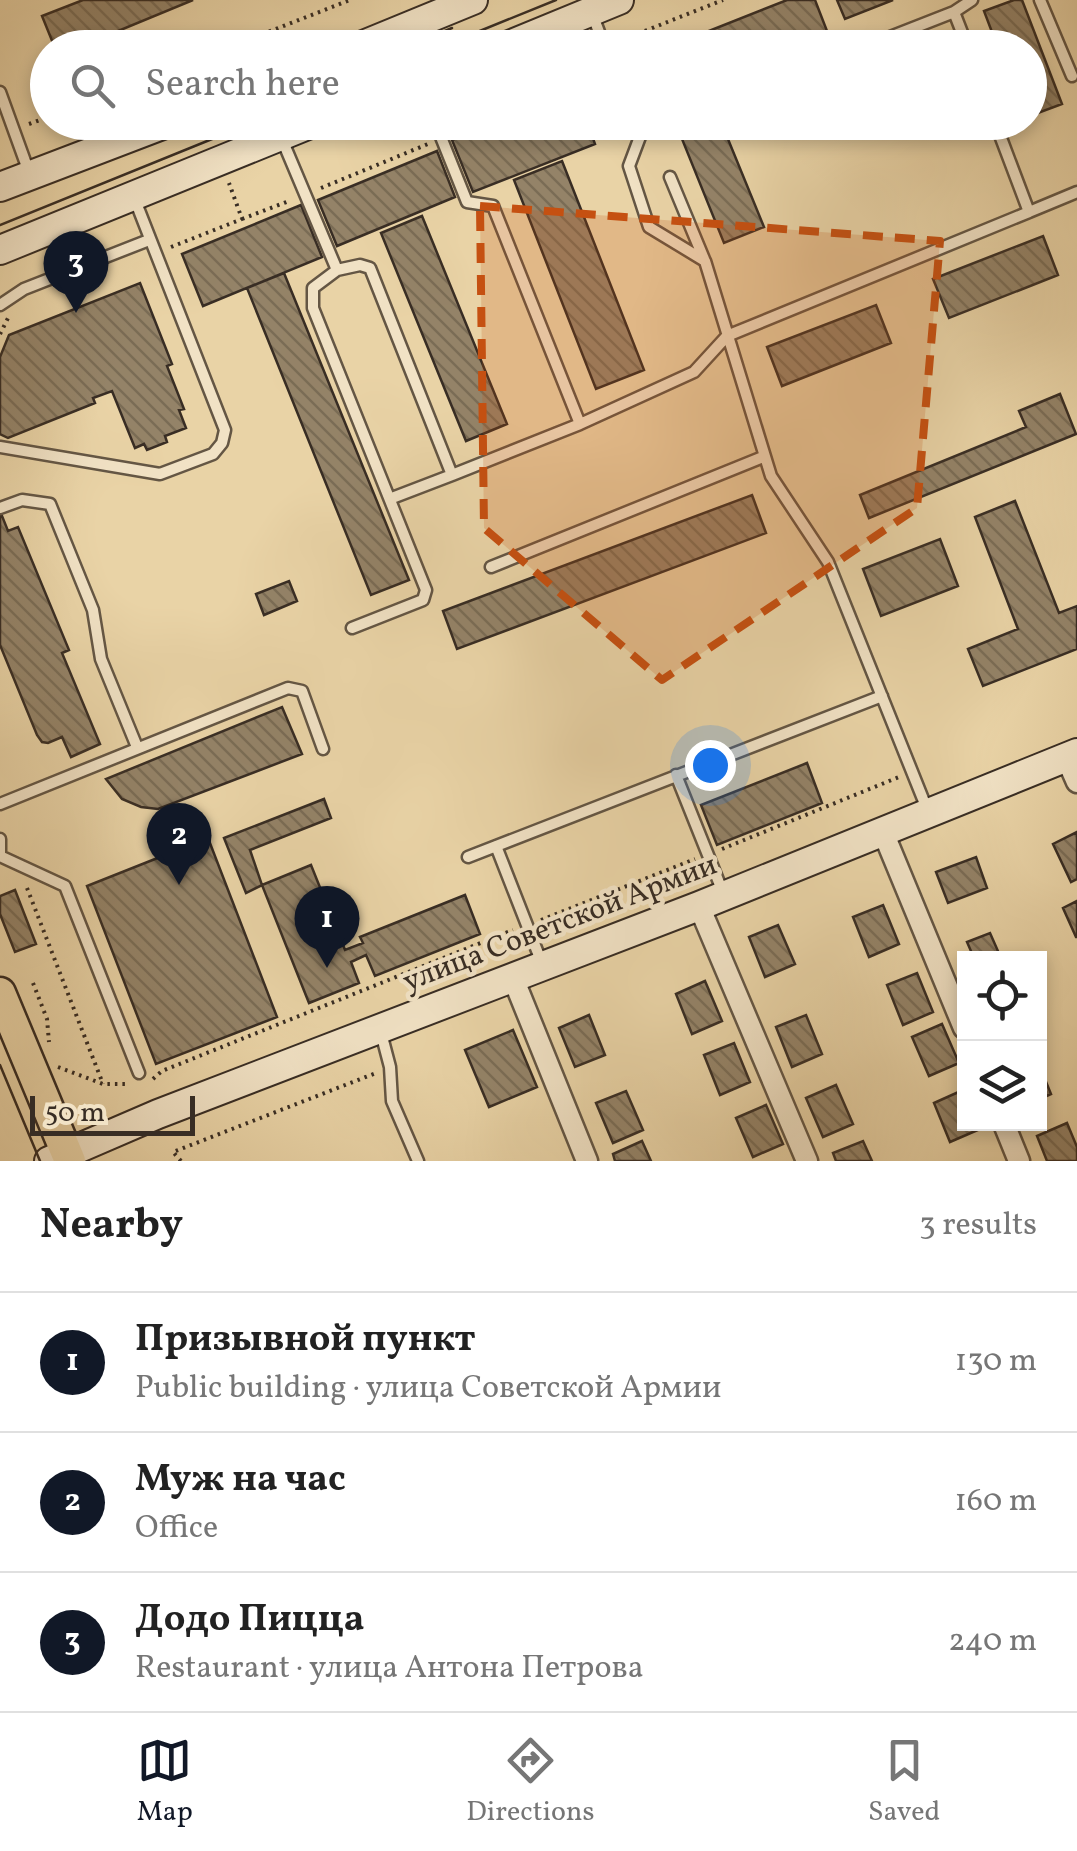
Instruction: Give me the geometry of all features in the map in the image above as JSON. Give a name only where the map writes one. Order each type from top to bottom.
[{"type":"main road","points":[[0,992],[62,1158]]},
{"type":"street","points":[[400,30],[473,0]]},
{"type":"street","points":[[546,30],[620,0]]},
{"type":"street","points":[[0,187],[123,140]]},
{"type":"street","points":[[0,250],[270,140]]},
{"type":"street","name":"улица Советской Армии","points":[[62,1158],[380,1027],[930,814],[1073,764]]},
{"type":"street","points":[[884,832],[957,1011]]},
{"type":"street","points":[[712,901],[807,1161]]},
{"type":"street","points":[[513,978],[587,1161]]},
{"type":"street","points":[[1007,1131],[1020,1161]]},
{"type":"lane","points":[[908,30],[954,12],[972,0]]},
{"type":"lane","points":[[1040,0],[1072,76]]},
{"type":"lane","points":[[591,12],[598,30]]},
{"type":"lane","points":[[954,12],[961,30]]},
{"type":"lane","points":[[0,92],[30,176]]},
{"type":"lane","points":[[282,140],[337,270]]},
{"type":"lane","points":[[442,140],[467,202],[493,206],[580,424]]},
{"type":"lane","points":[[636,140],[629,166],[649,227],[705,260]]},
{"type":"lane","points":[[1002,140],[1028,212]]},
{"type":"lane","points":[[670,176],[705,260],[771,476],[828,562],[930,814]]},
{"type":"lane","points":[[392,498],[580,424],[694,372],[726,336],[1077,192]]},
{"type":"lane","points":[[0,447],[160,474],[214,454],[222,444],[225,430],[133,196]]},
{"type":"lane","points":[[0,305],[24,289],[149,240]]},
{"type":"lane","points":[[352,628],[423,600],[426,590],[313,308],[314,288],[337,270],[360,265],[370,268],[452,475]]},
{"type":"lane","points":[[491,567],[764,457]]},
{"type":"lane","points":[[0,508],[22,500],[50,504],[93,610],[101,659],[138,747]]},
{"type":"lane","points":[[0,804],[288,688],[302,691],[323,749]]},
{"type":"lane","points":[[468,857],[882,696]]},
{"type":"lane","points":[[676,776],[712,901]]},
{"type":"lane","points":[[0,839],[0,856],[65,886],[139,1073]]},
{"type":"lane","points":[[496,846],[543,966]]},
{"type":"lane","points":[[380,1027],[390,1067],[392,1100],[418,1161]]},
{"type":"path","points":[[273,30],[350,0]]},
{"type":"path","points":[[648,30],[724,0]]},
{"type":"path","points":[[212,140],[242,218]]},
{"type":"path","points":[[154,254],[436,140]]},
{"type":"path","points":[[18,864],[103,1084]]},
{"type":"path","points":[[146,1085],[162,1071],[527,925]]},
{"type":"path","points":[[33,983],[47,1019],[50,1050]]},
{"type":"path","points":[[52,1065],[103,1084],[132,1084]]},
{"type":"path","points":[[182,1161],[173,1152],[390,1067]]},
{"type":"highlighted area","points":[[480,206],[940,241],[917,508],[662,680],[484,528]]},
{"type":"building","points":[[83,0],[193,0],[120,30],[48,30],[42,16]]},
{"type":"building","points":[[787,0],[815,0],[827,30],[711,30]]},
{"type":"building","points":[[837,0],[893,0],[845,19]]},
{"type":"building","points":[[1022,0],[1034,30],[991,30],[984,11]]},
{"type":"building","points":[[1047,65],[1062,104],[1047,110]]},
{"type":"building","points":[[452,140],[594,140],[595,144],[473,192]]},
{"type":"building","points":[[682,140],[728,140],[764,227],[724,243]]},
{"type":"building","points":[[437,151],[455,197],[337,246],[318,200]]},
{"type":"building","points":[[562,161],[644,370],[596,389],[514,180]]},
{"type":"building","points":[[301,205],[322,257],[203,306],[182,254]]},
{"type":"building","points":[[422,216],[507,424],[466,441],[381,233]]},
{"type":"building","points":[[1043,236],[1058,275],[949,318],[933,279]]},
{"type":"building","points":[[284,273],[409,580],[371,595],[247,288]]},
{"type":"building","points":[[140,283],[172,364],[167,366],[184,409],[179,410],[186,428],[165,436],[167,442],[147,450],[144,444],[135,448],[112,391],[93,398],[95,403],[8,438],[0,434],[0,357],[9,335]]},
{"type":"building","points":[[876,305],[891,343],[782,386],[767,347]]},
{"type":"building","points":[[1060,394],[1076,434],[869,518],[860,495],[1026,427],[1019,411]]},
{"type":"building","points":[[752,495],[766,533],[457,649],[443,611]]},
{"type":"building","points":[[1015,501],[1059,613],[1077,606],[1077,649],[983,686],[968,649],[1018,629],[975,517]]},
{"type":"building","points":[[0,511],[8,531],[18,527],[69,650],[62,653],[100,744],[71,757],[62,737],[48,743],[37,735],[0,645]]},
{"type":"building","points":[[940,539],[958,586],[881,616],[863,569]]},
{"type":"building","points":[[289,581],[297,601],[264,615],[256,594]]},
{"type":"building","points":[[282,707],[302,754],[158,809],[122,799],[106,779]]},
{"type":"building","points":[[807,763],[822,803],[717,845],[701,805]]},
{"type":"building","points":[[324,799],[331,818],[250,850],[262,885],[246,893],[224,838]]},
{"type":"building","points":[[1077,832],[1077,879],[1071,882],[1053,844]]},
{"type":"building","points":[[208,838],[277,1017],[156,1064],[87,886]]},
{"type":"building","points":[[976,857],[987,888],[948,903],[936,872]]},
{"type":"building","points":[[311,865],[345,950],[363,943],[360,937],[465,895],[480,934],[375,976],[366,955],[351,962],[359,983],[309,1003],[262,885]]},
{"type":"building","points":[[15,890],[36,944],[15,952],[0,914],[0,896]]},
{"type":"building","points":[[1077,901],[1077,937],[1076,937],[1063,908]]},
{"type":"building","points":[[883,905],[899,944],[869,957],[853,917]]},
{"type":"building","points":[[778,925],[795,964],[765,977],[749,937]]},
{"type":"building","points":[[990,933],[998,951],[971,951],[967,942]]},
{"type":"building","points":[[917,973],[933,1012],[903,1025],[887,985]]},
{"type":"building","points":[[705,981],[722,1021],[692,1034],[676,994]]},
{"type":"building","points":[[589,1015],[605,1055],[575,1067],[559,1028]]},
{"type":"building","points":[[806,1015],[822,1054],[792,1067],[776,1027]]},
{"type":"building","points":[[942,1024],[957,1064],[929,1076],[912,1037]]},
{"type":"building","points":[[513,1030],[537,1087],[489,1107],[465,1050]]},
{"type":"building","points":[[734,1043],[750,1082],[720,1095],[704,1055]]},
{"type":"building","points":[[836,1085],[853,1124],[823,1137],[806,1098]]},
{"type":"building","points":[[626,1091],[643,1130],[613,1143],[596,1103]]},
{"type":"building","points":[[957,1093],[957,1131],[975,1131],[950,1142],[934,1103]]},
{"type":"building","points":[[766,1105],[783,1144],[753,1157],[736,1118]]},
{"type":"building","points":[[1067,1123],[1077,1147],[1077,1161],[1047,1161],[1037,1136]]},
{"type":"building","points":[[642,1141],[651,1161],[615,1161],[613,1154]]},
{"type":"building","points":[[863,1141],[872,1161],[836,1161],[833,1153]]},
{"type":"tram line","points":[[482,30],[556,0]]},
{"type":"tram line","points":[[447,30],[452,28]]},
{"type":"tram line","points":[[0,225],[210,140]]},
{"type":"tram line","points":[[0,1065],[40,1161]]},
{"type":"place","name":"Додо Пицца","points":[[76,313]]},
{"type":"place","name":"Муж на час","points":[[179,885]]},
{"type":"place","name":"Призывной пункт","points":[[327,968]]}]
